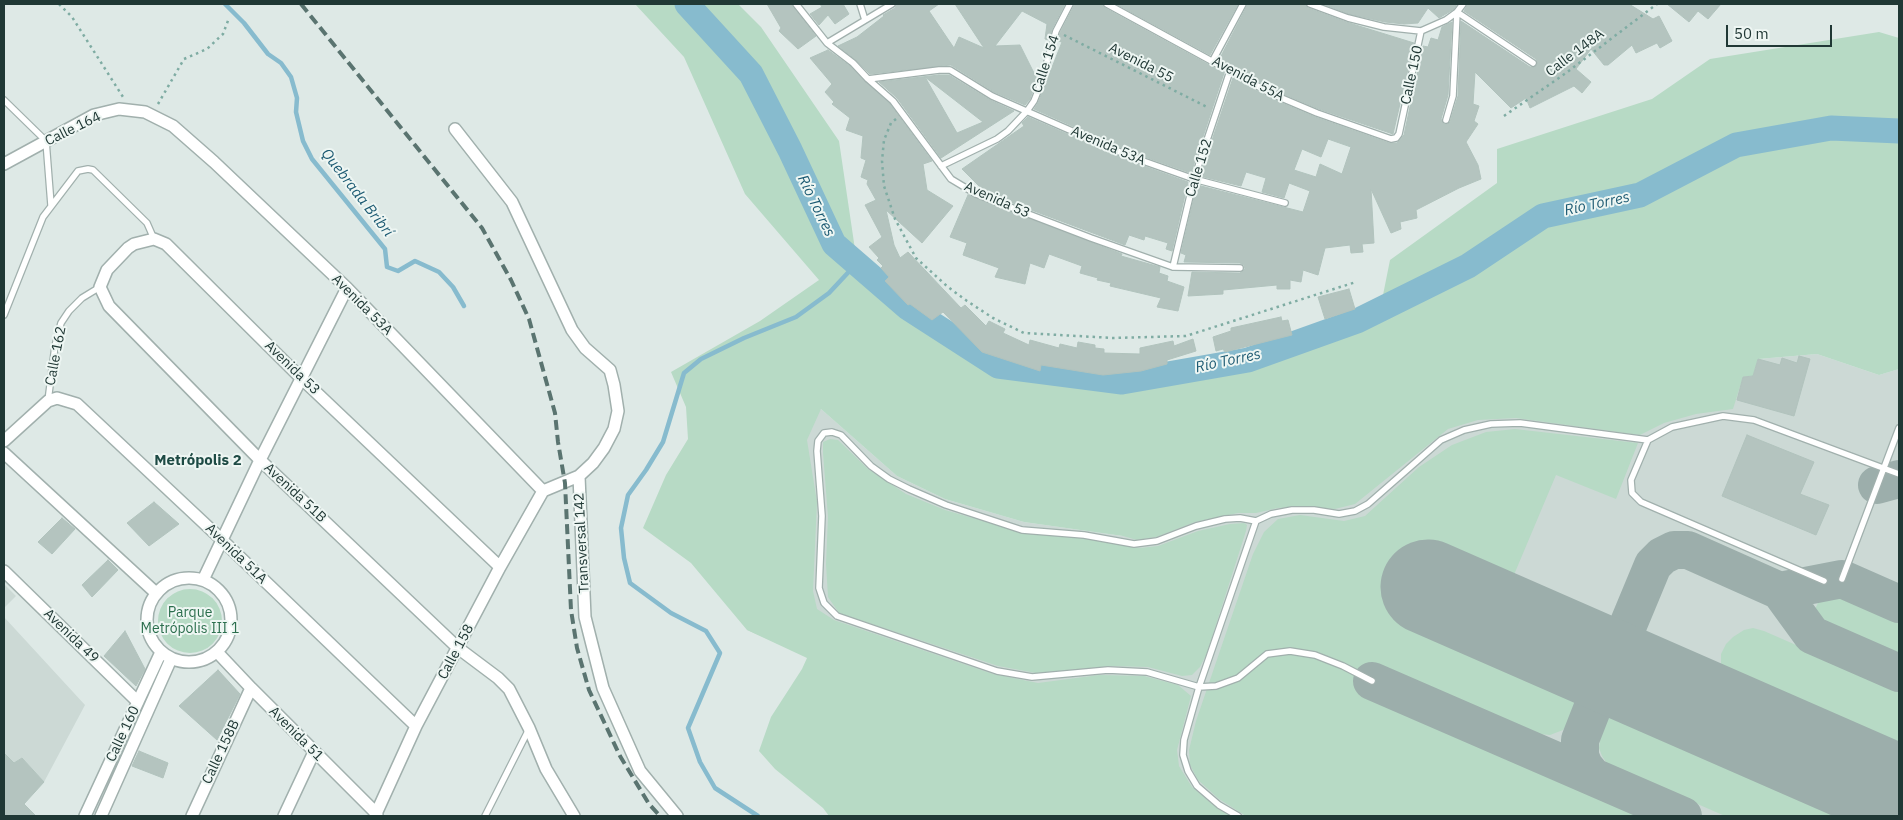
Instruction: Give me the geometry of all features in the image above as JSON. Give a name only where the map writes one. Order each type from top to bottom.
[{"type":"street","name":"Calle 164","points":[[4,164],[94,115],[119,109],[145,112],[173,126]]},
{"type":"street","name":"Avenida 53A","points":[[173,126],[214,162],[347,288],[543,491]]},
{"type":"street","name":"Transversal 142","points":[[455,129],[512,202],[572,330],[585,348],[610,370],[618,411],[614,429],[593,463],[579,476],[586,617],[603,688],[640,771],[677,816]]},
{"type":"street","name":"Calle 162","points":[[100,287],[107,270],[128,248],[143,241],[154,240]]},
{"type":"street","name":"Avenida 53","points":[[154,240],[166,244],[301,378],[500,567]]},
{"type":"street","name":"Avenida 51B","points":[[100,287],[109,306],[260,460],[458,648],[498,678],[509,689],[529,728],[546,769],[572,815]]},
{"type":"street","points":[[203,580],[260,460],[347,288]]},
{"type":"street","name":"Avenida 51A","points":[[48,401],[57,398],[77,404],[416,726]]},
{"type":"street","name":"Calle 162","points":[[4,440],[48,401]]},
{"type":"street","points":[[4,453],[156,593]]},
{"type":"street","points":[[543,491],[579,476]]},
{"type":"street","name":"Calle 158","points":[[376,815],[416,726],[500,567],[543,491]]},
{"type":"street","name":"Avenida 49","points":[[4,571],[138,702]]},
{"type":"street","points":[[190,578],[203,580],[214,586],[223,595],[230,613],[230,631],[225,643],[207,659],[183,662],[172,659],[161,652],[149,634],[146,624],[150,602],[156,593],[166,585],[177,580],[190,578]]},
{"type":"street","name":"Calle 160","points":[[85,816],[161,652]]},
{"type":"street","name":"Avenida 51","points":[[217,652],[376,815]]},
{"type":"street","name":"Calle 160","points":[[101,816],[172,659]]},
{"type":"street","name":"Calle 158B","points":[[192,816],[251,688]]},
{"type":"street","points":[[284,816],[314,752]]},
{"type":"lane","name":"Avenida 53","points":[[796,4],[827,43],[853,63],[893,101],[951,179],[976,194],[1173,267],[1240,268]]},
{"type":"lane","points":[[860,4],[865,20]]},
{"type":"lane","points":[[827,43],[892,4]]},
{"type":"lane","name":"Calle 154","points":[[941,166],[997,139],[1008,131],[1027,111],[1034,101],[1040,86],[1056,31],[1070,4]]},
{"type":"lane","name":"Avenida 55A","points":[[1107,4],[1213,60],[1272,94],[1317,113],[1386,138],[1396,138]]},
{"type":"lane","points":[[1213,60],[1243,4]]},
{"type":"lane","points":[[1310,4],[1384,27],[1421,31]]},
{"type":"lane","name":"Calle 150","points":[[1396,138],[1399,134],[1421,31],[1446,20],[1457,12],[1463,4]]},
{"type":"lane","points":[[1457,12],[1533,63]]},
{"type":"lane","points":[[1446,120],[1453,96],[1457,12]]},
{"type":"lane","name":"Avenida 53A","points":[[868,79],[950,70],[992,96],[1129,156],[1194,179],[1285,203]]},
{"type":"lane","name":"Calle 152","points":[[1173,267],[1194,179],[1230,70]]},
{"type":"lane","points":[[4,100],[46,141],[51,205]]},
{"type":"lane","points":[[4,315],[40,222],[78,171],[93,170],[147,223],[154,240]]},
{"type":"lane","name":"Calle 162","points":[[48,401],[55,346],[61,323],[69,311],[82,298],[100,287]]},
{"type":"lane","points":[[1372,681],[1343,666],[1315,655],[1290,651],[1267,654],[1238,678],[1216,686],[1199,687],[1147,672],[1108,670],[1032,677],[1006,672],[836,616],[824,603],[819,588],[822,516],[817,451],[818,441],[824,433],[832,432],[840,435],[871,466],[902,486],[946,505],[1022,530],[1084,534],[1134,544],[1157,541],[1196,526],[1225,519],[1240,518],[1256,521],[1271,514],[1292,510],[1314,510],[1339,514],[1355,511],[1368,504],[1441,440],[1464,430],[1491,424],[1520,423],[1648,440],[1672,427],[1723,416],[1754,420],[1899,474]]},
{"type":"lane","points":[[1842,579],[1899,428]]},
{"type":"lane","points":[[1648,440],[1631,480],[1632,493],[1641,502],[1824,581]]},
{"type":"lane","points":[[1238,816],[1219,805],[1197,786],[1188,771],[1183,755],[1184,740],[1199,687],[1256,521]]},
{"type":"lane","points":[[485,816],[529,728]]},
{"type":"path","points":[[59,4],[72,17],[131,111]]},
{"type":"path","name":"Calle 148A","points":[[1504,116],[1566,73],[1657,4]]},
{"type":"path","points":[[151,115],[184,59],[207,49],[223,34],[229,18]]},
{"type":"path","name":"Avenida 55","points":[[1056,31],[1216,112]]},
{"type":"path","points":[[903,114],[892,122],[884,140],[882,161],[884,186],[895,219],[916,258],[966,301],[993,318],[1024,333],[1113,338],[1186,336],[1356,282]]},
{"type":"shaded area","points":[[1817,354],[1879,375],[1899,369],[1899,816],[1170,816],[747,630],[762,597],[776,459],[821,409],[897,476],[945,499],[1024,522],[1123,536],[1464,405],[1653,390],[1753,376],[1758,359]]},
{"type":"shaded area","points":[[4,584],[16,596],[4,608]]},
{"type":"shaded area","points":[[4,617],[85,705],[44,782],[22,758],[14,763],[4,753]]},
{"type":"green space","points":[[635,4],[738,4],[761,27],[839,141],[857,263],[908,308],[998,366],[1122,382],[1248,360],[1357,321],[1380,310],[1390,260],[1497,183],[1497,149],[1652,99],[1710,59],[1879,32],[1899,38],[1899,369],[1879,375],[1817,354],[1758,359],[1753,376],[1743,377],[1733,409],[1696,414],[1664,423],[1640,435],[1516,418],[1478,420],[1448,429],[1355,504],[1335,509],[1296,507],[1278,508],[1256,513],[1238,513],[1195,522],[1156,537],[1137,540],[1123,536],[1024,522],[945,499],[897,476],[821,409],[807,440],[817,502],[813,591],[817,609],[834,620],[993,674],[1038,683],[1099,675],[1144,676],[1178,685],[1191,696],[1177,750],[1179,766],[1192,787],[1217,808],[1231,816],[829,816],[823,808],[775,769],[759,751],[771,717],[807,658],[747,630],[691,563],[643,528],[666,475],[688,439],[686,407],[671,372],[760,321],[819,280],[745,194],[684,57]]},
{"type":"green space","points":[[1515,429],[1638,443],[1616,499],[1556,475],[1508,589],[1413,550],[1394,603],[1572,681],[1576,704],[1572,718],[1563,730],[1550,735],[1539,734],[1381,667],[1377,667],[1366,690],[1369,695],[1648,816],[1246,816],[1219,799],[1198,780],[1190,765],[1189,750],[1196,721],[1253,554],[1264,532],[1278,519],[1300,515],[1344,521],[1365,516],[1419,467],[1452,445],[1486,432]]},
{"type":"green space","points":[[830,439],[838,440],[868,469],[906,494],[945,510],[1025,533],[1083,538],[1140,548],[1158,546],[1198,531],[1244,523],[1247,525],[1246,531],[1207,653],[1200,667],[1192,675],[1182,676],[1148,667],[1112,666],[1036,673],[998,666],[839,613],[828,597],[826,564],[828,517],[823,442]]},
{"type":"green space","name":"Parque Metrópolis III 1","points":[[190,589],[208,594],[213,598],[217,603],[222,621],[217,639],[213,644],[208,648],[190,653],[172,648],[167,644],[163,639],[158,621],[163,603],[167,598],[172,594]]},
{"type":"green space","points":[[1825,599],[1845,599],[1899,617],[1899,653],[1821,619],[1816,614],[1815,609],[1818,603]]},
{"type":"green space","points":[[1753,628],[1764,631],[1899,690],[1899,758],[1736,686],[1721,667],[1721,654],[1726,644],[1733,637],[1744,630]]},
{"type":"green space","points":[[1627,707],[1639,710],[1884,816],[1725,816],[1608,765],[1599,748],[1601,733],[1607,720],[1615,712]]},
{"type":"building","points":[[767,4],[791,4],[816,36],[798,49],[779,31],[781,28]]},
{"type":"building","points":[[820,4],[843,4],[849,14],[835,24],[828,15],[819,25],[810,14],[822,7]]},
{"type":"building","points":[[897,4],[939,4],[929,11],[954,48],[959,37],[984,48],[955,4],[1065,4],[1052,29],[1049,40],[1045,39],[1047,24],[1022,11],[995,46],[1020,45],[1037,79],[1030,99],[1025,105],[994,92],[951,65],[870,74],[838,46],[857,37],[883,15],[895,8]]},
{"type":"building","points":[[1075,4],[1102,4],[1105,8],[1224,73],[1191,173],[1131,152],[1034,109],[1062,42],[1058,41],[1060,33]]},
{"type":"building","points":[[1116,4],[1238,4],[1210,55]]},
{"type":"building","points":[[1248,4],[1305,4],[1308,8],[1346,22],[1414,43],[1393,134],[1319,109],[1274,90],[1219,60]]},
{"type":"building","points":[[1323,4],[1457,4],[1454,9],[1439,18],[1428,8],[1418,23],[1404,24],[1349,14]]},
{"type":"building","points":[[1468,4],[1629,4],[1653,19],[1659,16],[1672,41],[1660,48],[1657,43],[1636,53],[1632,45],[1608,65],[1604,65],[1591,49],[1576,69],[1591,82],[1582,93],[1574,86],[1530,108],[1526,98],[1511,108],[1475,72],[1473,104],[1479,106],[1474,121],[1478,124],[1466,142],[1478,165],[1481,179],[1416,210],[1417,218],[1400,222],[1401,229],[1391,233],[1371,189],[1374,243],[1362,244],[1363,252],[1351,253],[1350,245],[1325,248],[1318,275],[1303,270],[1301,282],[1290,280],[1290,289],[1277,289],[1277,285],[1223,290],[1223,294],[1188,296],[1192,272],[1240,273],[1245,269],[1244,265],[1240,263],[1184,262],[1186,255],[1181,253],[1197,185],[1303,212],[1310,191],[1289,183],[1284,198],[1262,192],[1266,178],[1246,172],[1241,186],[1200,176],[1233,78],[1270,98],[1315,117],[1389,143],[1397,143],[1404,135],[1423,46],[1428,47],[1431,38],[1438,40],[1442,27],[1452,22],[1448,95],[1441,119],[1444,124],[1450,122],[1458,96],[1461,21],[1530,67],[1537,65],[1536,59],[1464,11]],"holes":[[[1328,139],[1351,147],[1342,174],[1320,164],[1316,177],[1294,170],[1302,149],[1321,157]]]},
{"type":"building","points":[[1667,4],[1721,4],[1708,19],[1698,11],[1689,22]]},
{"type":"building","points":[[828,50],[850,66],[890,104],[932,161],[923,164],[927,190],[953,206],[922,243],[886,210],[894,245],[900,258],[908,252],[961,308],[965,305],[986,326],[989,321],[1005,329],[1003,333],[1029,345],[1030,340],[1059,348],[1060,344],[1077,348],[1078,342],[1095,345],[1095,348],[1104,349],[1104,353],[1140,354],[1140,348],[1173,341],[1174,346],[1193,339],[1196,351],[1167,360],[1167,364],[1141,371],[1103,375],[1041,365],[1040,371],[982,352],[943,312],[932,320],[910,304],[908,305],[885,281],[889,277],[881,268],[883,266],[877,260],[879,258],[869,247],[882,237],[865,205],[876,200],[867,184],[868,180],[861,177],[866,160],[861,158],[863,136],[846,130],[850,118],[832,104],[834,102],[825,92],[832,84],[810,58]]},
{"type":"building","points":[[939,75],[949,75],[990,100],[1014,111],[941,158],[897,98],[879,82]],"holes":[[[925,77],[983,122],[957,133]]]},
{"type":"building","points":[[1028,117],[1127,160],[1188,182],[1172,251],[1166,249],[1168,243],[1145,236],[1144,240],[1129,235],[1125,245],[986,193],[962,169],[1024,126],[1022,123]]},
{"type":"building","points":[[968,195],[1122,254],[1121,256],[1160,267],[1159,273],[1168,276],[1167,281],[1184,287],[1178,311],[1157,307],[1161,298],[1110,286],[1111,283],[1080,273],[1082,266],[1049,254],[1044,268],[1030,263],[1025,284],[995,277],[999,268],[963,255],[967,243],[950,237]]},
{"type":"building","points":[[1349,289],[1355,309],[1325,319],[1318,297]]},
{"type":"building","points":[[1281,317],[1282,321],[1288,320],[1292,335],[1225,352],[1223,349],[1216,351],[1213,337],[1231,331],[1231,328]]},
{"type":"building","points":[[1799,356],[1810,359],[1794,416],[1737,400],[1743,377],[1753,376],[1758,359],[1780,365],[1782,358],[1797,363]]},
{"type":"building","points":[[1747,435],[1814,462],[1800,494],[1829,505],[1816,535],[1722,496]]},
{"type":"building","points":[[154,502],[179,524],[149,546],[127,523]]},
{"type":"building","points":[[62,518],[75,529],[52,554],[38,542]]},
{"type":"building","points":[[108,560],[118,570],[92,597],[82,585]]},
{"type":"building","points":[[125,631],[145,669],[136,686],[104,656]]},
{"type":"building","points":[[218,670],[240,694],[217,740],[179,706]]},
{"type":"building","points":[[139,751],[168,763],[163,778],[132,766]]},
{"type":"building","points":[[4,753],[14,763],[22,758],[44,782],[24,804],[36,816],[4,816]]},
{"type":"waterway","name":"Quebrada Bribrí","points":[[225,4],[244,23],[268,54],[281,63],[291,77],[297,98],[296,112],[303,141],[312,159],[385,249],[387,267],[398,271],[415,261],[439,272],[453,287],[464,306]]},
{"type":"waterway","name":"Río Torres","points":[[687,4],[751,74],[790,150],[834,244],[908,308],[998,366],[1122,382],[1248,360],[1357,321],[1468,266],[1543,216],[1640,195],[1736,145],[1831,128],[1899,131]]},
{"type":"waterway","points":[[758,816],[715,788],[700,762],[688,728],[720,653],[706,631],[671,613],[630,583],[624,558],[621,528],[628,495],[663,442],[684,373],[701,359],[744,338],[796,317],[829,293],[857,263]]},
{"type":"taxiway","points":[[1877,485],[1899,479]]},
{"type":"taxiway","points":[[1642,681],[1627,666],[1622,655],[1621,642],[1653,565],[1662,556],[1674,550],[1688,550],[1780,591],[1812,635],[1899,673]]},
{"type":"taxiway","points":[[1780,591],[1842,579],[1899,604]]},
{"type":"taxiway","points":[[1582,655],[1597,674],[1598,694]]},
{"type":"taxiway","points":[[1593,777],[1584,766],[1580,756],[1580,740],[1598,694],[1612,682],[1621,679],[1642,681]]},
{"type":"taxiway","points":[[1372,681],[1683,816]]},
{"type":"runway","points":[[1428,587],[1899,793]]},
{"type":"railway","points":[[301,4],[482,228],[511,280],[529,319],[555,413],[565,483],[571,610],[577,648],[589,690],[620,756],[649,804],[660,816]]},
{"type":"district","name":"Metrópolis 2","points":[[198,461]]}]
